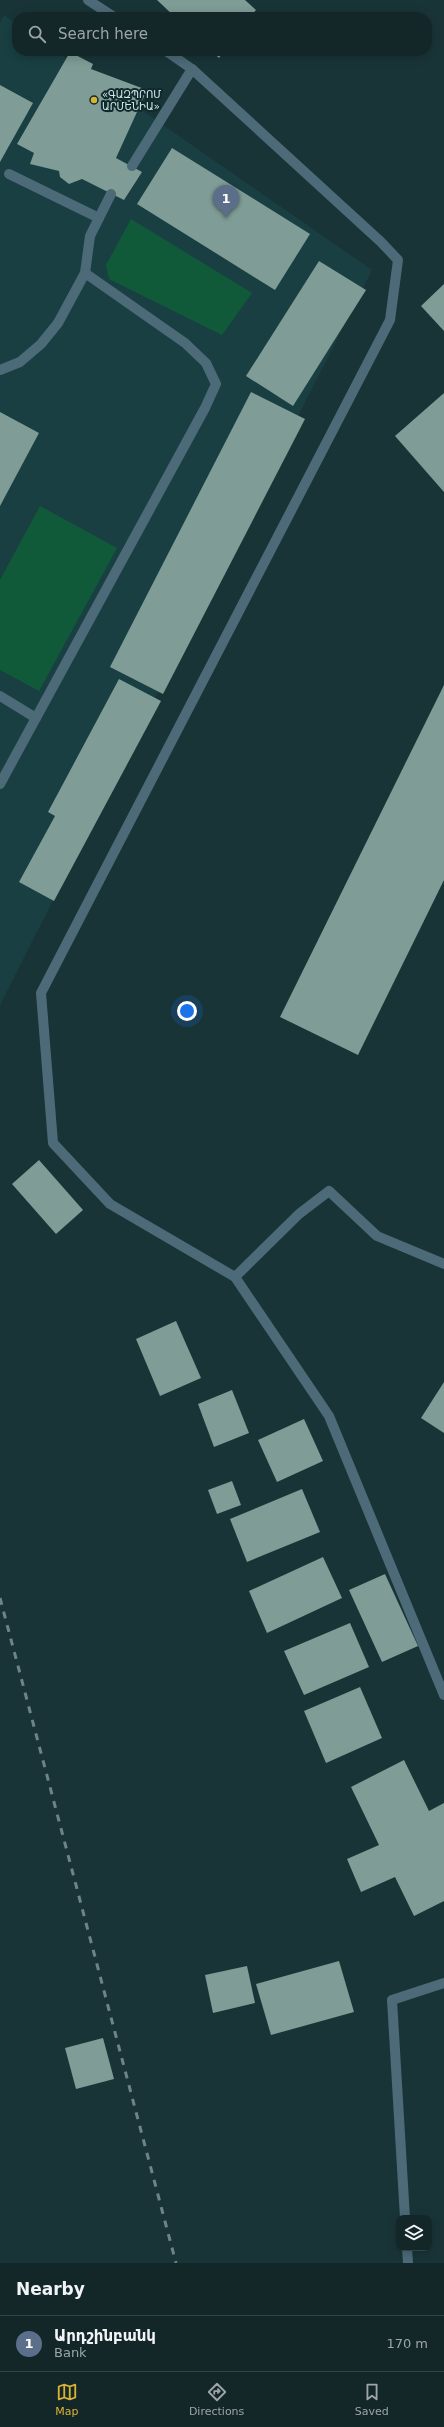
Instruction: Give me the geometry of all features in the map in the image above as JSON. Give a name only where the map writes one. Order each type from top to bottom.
[{"type":"lane","points":[[88,0],[106,12]]},
{"type":"lane","points":[[173,56],[192,69],[381,242],[398,260],[390,320],[41,993],[53,1144],[110,1204],[235,1277],[329,1416],[444,1695]]},
{"type":"lane","points":[[132,166],[192,69]]},
{"type":"lane","points":[[10,174],[99,218]]},
{"type":"lane","points":[[0,370],[20,362],[41,344],[58,323],[85,273],[90,236],[111,194]]},
{"type":"lane","points":[[0,784],[206,408],[216,384],[206,363],[185,343],[85,273]]},
{"type":"lane","points":[[0,696],[36,718]]},
{"type":"lane","points":[[235,1277],[299,1214],[329,1191],[377,1236],[444,1264]]},
{"type":"lane","points":[[405,2215],[392,2000],[444,1982]]},
{"type":"lane","points":[[407,2251],[408,2263]]},
{"type":"shaded area","points":[[4,15],[12,21],[12,56],[63,56],[372,270],[0,1005],[0,23]]},
{"type":"green space","points":[[131,219],[252,293],[222,335],[109,279],[106,265]]},
{"type":"green space","points":[[40,506],[117,548],[39,691],[0,670],[0,580]]},
{"type":"building","points":[[157,0],[245,0],[256,10],[254,12],[170,12]]},
{"type":"building","points":[[68,56],[78,56],[93,64],[91,69],[147,90],[116,158],[142,172],[124,200],[82,179],[69,184],[60,177],[59,171],[30,164],[34,153],[17,144]]},
{"type":"building","points":[[0,85],[33,103],[0,162]]},
{"type":"building","points":[[172,148],[310,234],[275,290],[137,204]]},
{"type":"building","points":[[319,261],[366,290],[293,406],[246,376]]},
{"type":"building","points":[[444,284],[444,331],[421,306]]},
{"type":"building","points":[[251,392],[305,419],[163,694],[110,667]]},
{"type":"building","points":[[444,393],[444,492],[395,436]]},
{"type":"building","points":[[0,412],[39,433],[0,506]]},
{"type":"building","points":[[119,679],[161,701],[54,901],[19,882],[55,816],[48,812]]},
{"type":"building","points":[[444,685],[444,880],[358,1055],[280,1017]]},
{"type":"building","points":[[39,1160],[83,1210],[56,1234],[12,1184]]},
{"type":"building","points":[[176,1321],[201,1378],[160,1396],[136,1339]]},
{"type":"building","points":[[444,1382],[444,1433],[421,1418]]},
{"type":"building","points":[[232,1390],[249,1433],[214,1447],[198,1404]]},
{"type":"building","points":[[304,1419],[323,1461],[277,1482],[258,1440]]},
{"type":"building","points":[[232,1481],[241,1505],[217,1514],[208,1490]]},
{"type":"building","points":[[302,1489],[320,1532],[247,1562],[230,1519]]},
{"type":"building","points":[[323,1557],[342,1598],[267,1633],[249,1591]]},
{"type":"building","points":[[385,1574],[418,1646],[382,1662],[349,1590]]},
{"type":"building","points":[[350,1623],[369,1667],[304,1695],[284,1651]]},
{"type":"building","points":[[360,1687],[382,1738],[326,1763],[304,1711]]},
{"type":"building","points":[[404,1760],[429,1811],[444,1803],[444,1901],[414,1916],[395,1877],[361,1892],[347,1859],[379,1845],[351,1787]]},
{"type":"building","points":[[339,1961],[354,2012],[271,2035],[256,1984]]},
{"type":"building","points":[[247,1966],[255,2003],[213,2013],[205,1975]]},
{"type":"building","points":[[103,2038],[114,2079],[76,2089],[65,2048]]},
{"type":"railway","points":[[0,1598],[176,2263]]},
{"type":"place","name":"«ԳԱԶՊՐՈՄ ԱՐՄԵՆԻԱ»","points":[[94,100]]},
{"type":"place","name":"Արդշինբանկ","points":[[226,218]]}]
